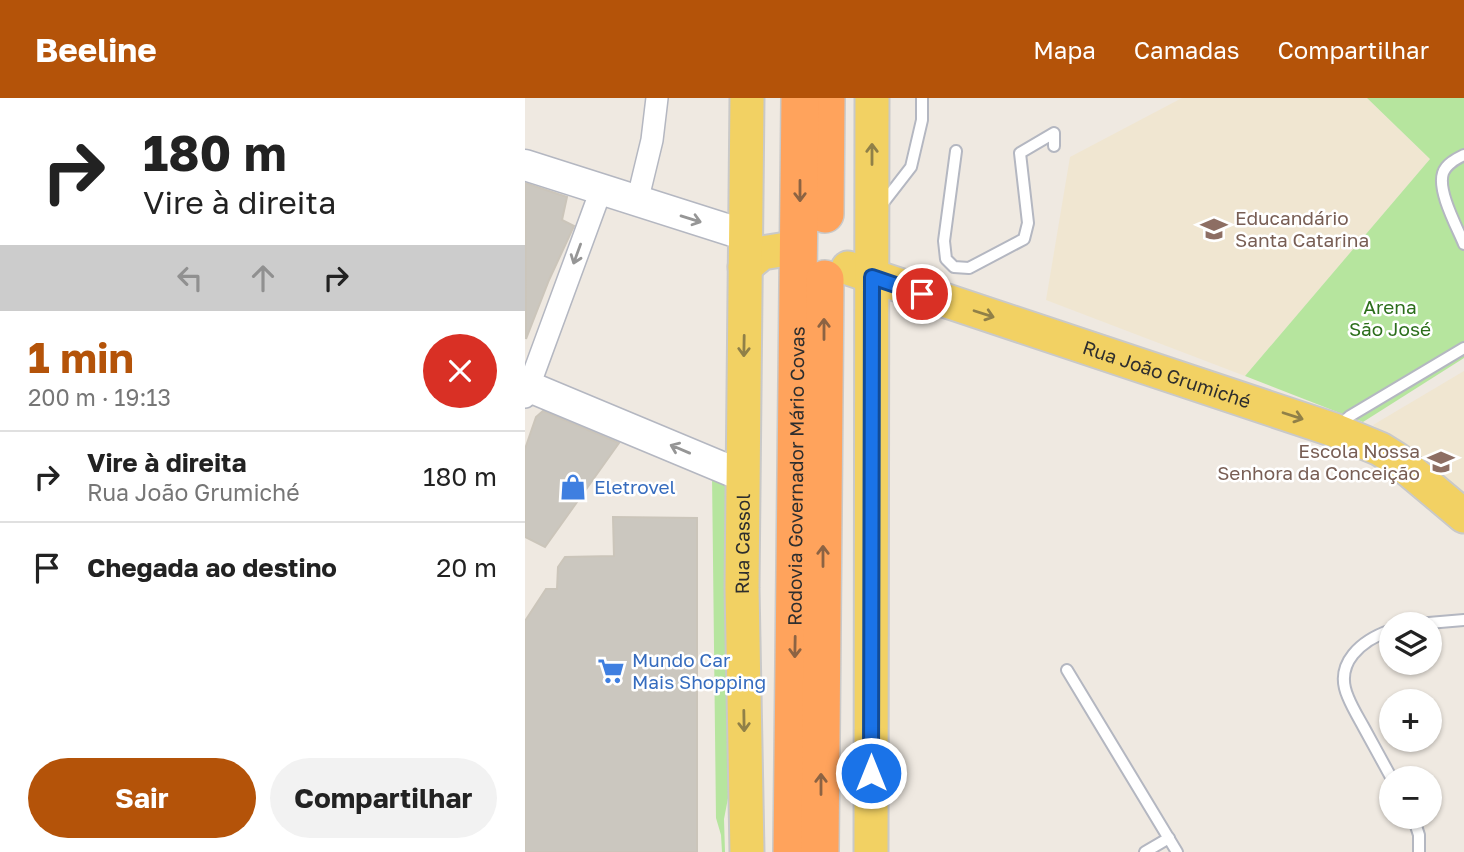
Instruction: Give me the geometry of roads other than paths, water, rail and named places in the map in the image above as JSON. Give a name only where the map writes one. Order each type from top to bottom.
[{"type":"highway","name":"Rodovia Governador Mário Covas","points":[[792,852],[800,98]]},
{"type":"highway","name":"Rodovia Governador Mário Covas","points":[[820,852],[826,98]]},
{"type":"main road","name":"Rua Cassol","points":[[747,98],[742,642],[747,852]]},
{"type":"main road","points":[[871,852],[860,278],[872,218],[872,98]]},
{"type":"main road","points":[[525,165],[637,202],[745,251],[787,249]]},
{"type":"main road","name":"Rua João Grumiché","points":[[860,278],[1334,430],[1380,449],[1396,459],[1464,516]]},
{"type":"main road","points":[[526,389],[743,476]]},
{"type":"street","points":[[637,202],[652,140],[657,98]]},
{"type":"street","points":[[526,389],[601,190]]},
{"type":"lane","points":[[872,218],[911,167],[922,120],[922,98]]},
{"type":"lane","points":[[956,151],[944,241],[946,259],[954,267],[969,268],[1024,239],[1028,223],[1020,153],[1054,133],[1054,146]]},
{"type":"lane","points":[[1464,155],[1451,162],[1442,173],[1444,195],[1464,244]]},
{"type":"lane","points":[[1334,430],[1350,416],[1464,348]]},
{"type":"lane","points":[[1442,622],[1464,620]]},
{"type":"lane","points":[[1379,636],[1360,646],[1349,657],[1344,679],[1347,695],[1385,766]]},
{"type":"lane","points":[[1067,670],[1177,852]]},
{"type":"lane","points":[[1417,829],[1419,852]]},
{"type":"lane","points":[[1145,852],[1168,838]]},
{"type":"place","name":"Educandário Santa Catarina","points":[[1214,229]]},
{"type":"place","name":"Escola Nossa Senhora da Conceição","points":[[1441,462]]},
{"type":"place","name":"Eletrovel","points":[[573,487]]},
{"type":"place","name":"Mundo Car Mais Shopping","points":[[611,671]]},
{"type":"park label","name":"Arena São José","points":[[1390,318]]}]
